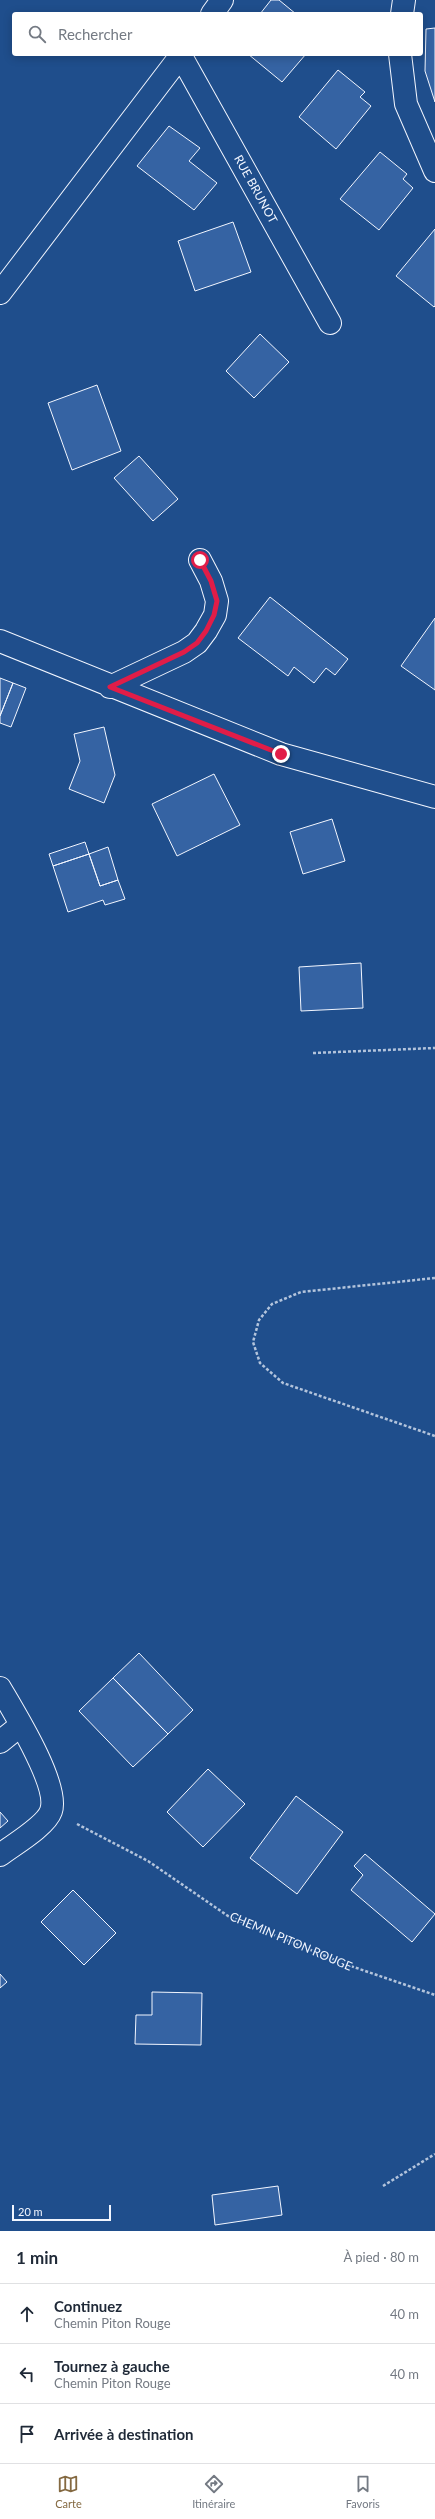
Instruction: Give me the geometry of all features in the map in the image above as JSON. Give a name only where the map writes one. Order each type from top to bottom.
[{"type":"street","points":[[213,12],[222,0]]},
{"type":"street","points":[[402,12],[404,0]]},
{"type":"street","name":"RUE BRUNOT","points":[[0,293],[181,56]]},
{"type":"street","name":"RUE BRUNOT","points":[[183,56],[330,323]]},
{"type":"street","points":[[400,56],[406,104],[435,171]]},
{"type":"street","points":[[110,687],[184,652],[197,643],[206,631],[214,615],[217,601],[211,581],[200,560]]},
{"type":"street","points":[[0,641],[110,687],[281,754],[435,797]]},
{"type":"street","points":[[0,1688],[21,1725],[52,1791],[51,1811],[36,1828],[0,1855]]},
{"type":"street","points":[[0,1742],[21,1725]]},
{"type":"path","points":[[313,1053],[435,1048]]},
{"type":"path","points":[[435,1278],[301,1292],[272,1304],[259,1320],[253,1342],[260,1363],[283,1383],[435,1436]]},
{"type":"path","name":"CHEMIN PITON ROUGE","points":[[51,1811],[148,1861],[228,1916],[345,1964],[435,1995]]},
{"type":"path","points":[[383,2186],[435,2154]]},
{"type":"building","points":[[271,0],[279,0],[294,12],[262,12]]},
{"type":"building","points":[[435,28],[435,102],[425,71],[426,29]]},
{"type":"building","points":[[250,56],[304,56],[282,82]]},
{"type":"building","points":[[338,70],[365,92],[360,97],[371,106],[336,149],[299,117]]},
{"type":"building","points":[[169,126],[200,148],[189,161],[217,183],[194,210],[137,166]]},
{"type":"building","points":[[380,152],[407,174],[403,179],[413,188],[379,230],[340,199]]},
{"type":"building","points":[[233,222],[251,272],[195,291],[178,241]]},
{"type":"building","points":[[435,229],[435,306],[434,307],[396,276]]},
{"type":"building","points":[[260,334],[289,362],[254,398],[226,371]]},
{"type":"building","points":[[97,385],[121,451],[72,470],[48,403]]},
{"type":"building","points":[[139,456],[178,499],[153,521],[114,478]]},
{"type":"building","points":[[270,597],[348,659],[335,675],[326,668],[314,683],[294,667],[288,676],[238,638]]},
{"type":"building","points":[[435,618],[435,690],[401,666]]},
{"type":"building","points":[[0,678],[13,683],[0,716]]},
{"type":"building","points":[[13,683],[26,688],[11,727],[0,723],[0,716]]},
{"type":"building","points":[[104,727],[115,775],[104,803],[69,789],[80,761],[74,734]]},
{"type":"building","points":[[214,774],[240,825],[177,856],[152,804]]},
{"type":"building","points":[[332,819],[345,861],[303,874],[290,832]]},
{"type":"building","points":[[85,842],[89,854],[53,866],[49,854]]},
{"type":"building","points":[[108,847],[118,880],[100,886],[89,854]]},
{"type":"building","points":[[89,854],[100,886],[118,880],[125,899],[105,905],[103,900],[68,912],[53,866]]},
{"type":"building","points":[[361,963],[363,1008],[301,1011],[299,967]]},
{"type":"building","points":[[139,1653],[193,1710],[168,1734],[113,1678]]},
{"type":"building","points":[[113,1678],[168,1734],[133,1767],[79,1711]]},
{"type":"building","points":[[208,1769],[245,1804],[203,1847],[167,1812]]},
{"type":"building","points":[[296,1796],[343,1832],[297,1894],[250,1858]]},
{"type":"building","points":[[0,1812],[8,1821],[0,1828]]},
{"type":"building","points":[[365,1854],[435,1914],[412,1942],[351,1890],[363,1875],[354,1866]]},
{"type":"building","points":[[73,1890],[116,1933],[84,1965],[41,1922]]},
{"type":"building","points":[[0,1974],[7,1982],[0,1988]]},
{"type":"building","points":[[152,1992],[202,1993],[201,2045],[135,2044],[136,2015],[152,2015]]},
{"type":"building","points":[[278,2186],[282,2215],[215,2225],[212,2195]]},
{"type":"route","points":[[200,560],[211,581],[217,601],[214,615],[206,631],[197,643],[184,652],[110,687],[281,754]]}]
